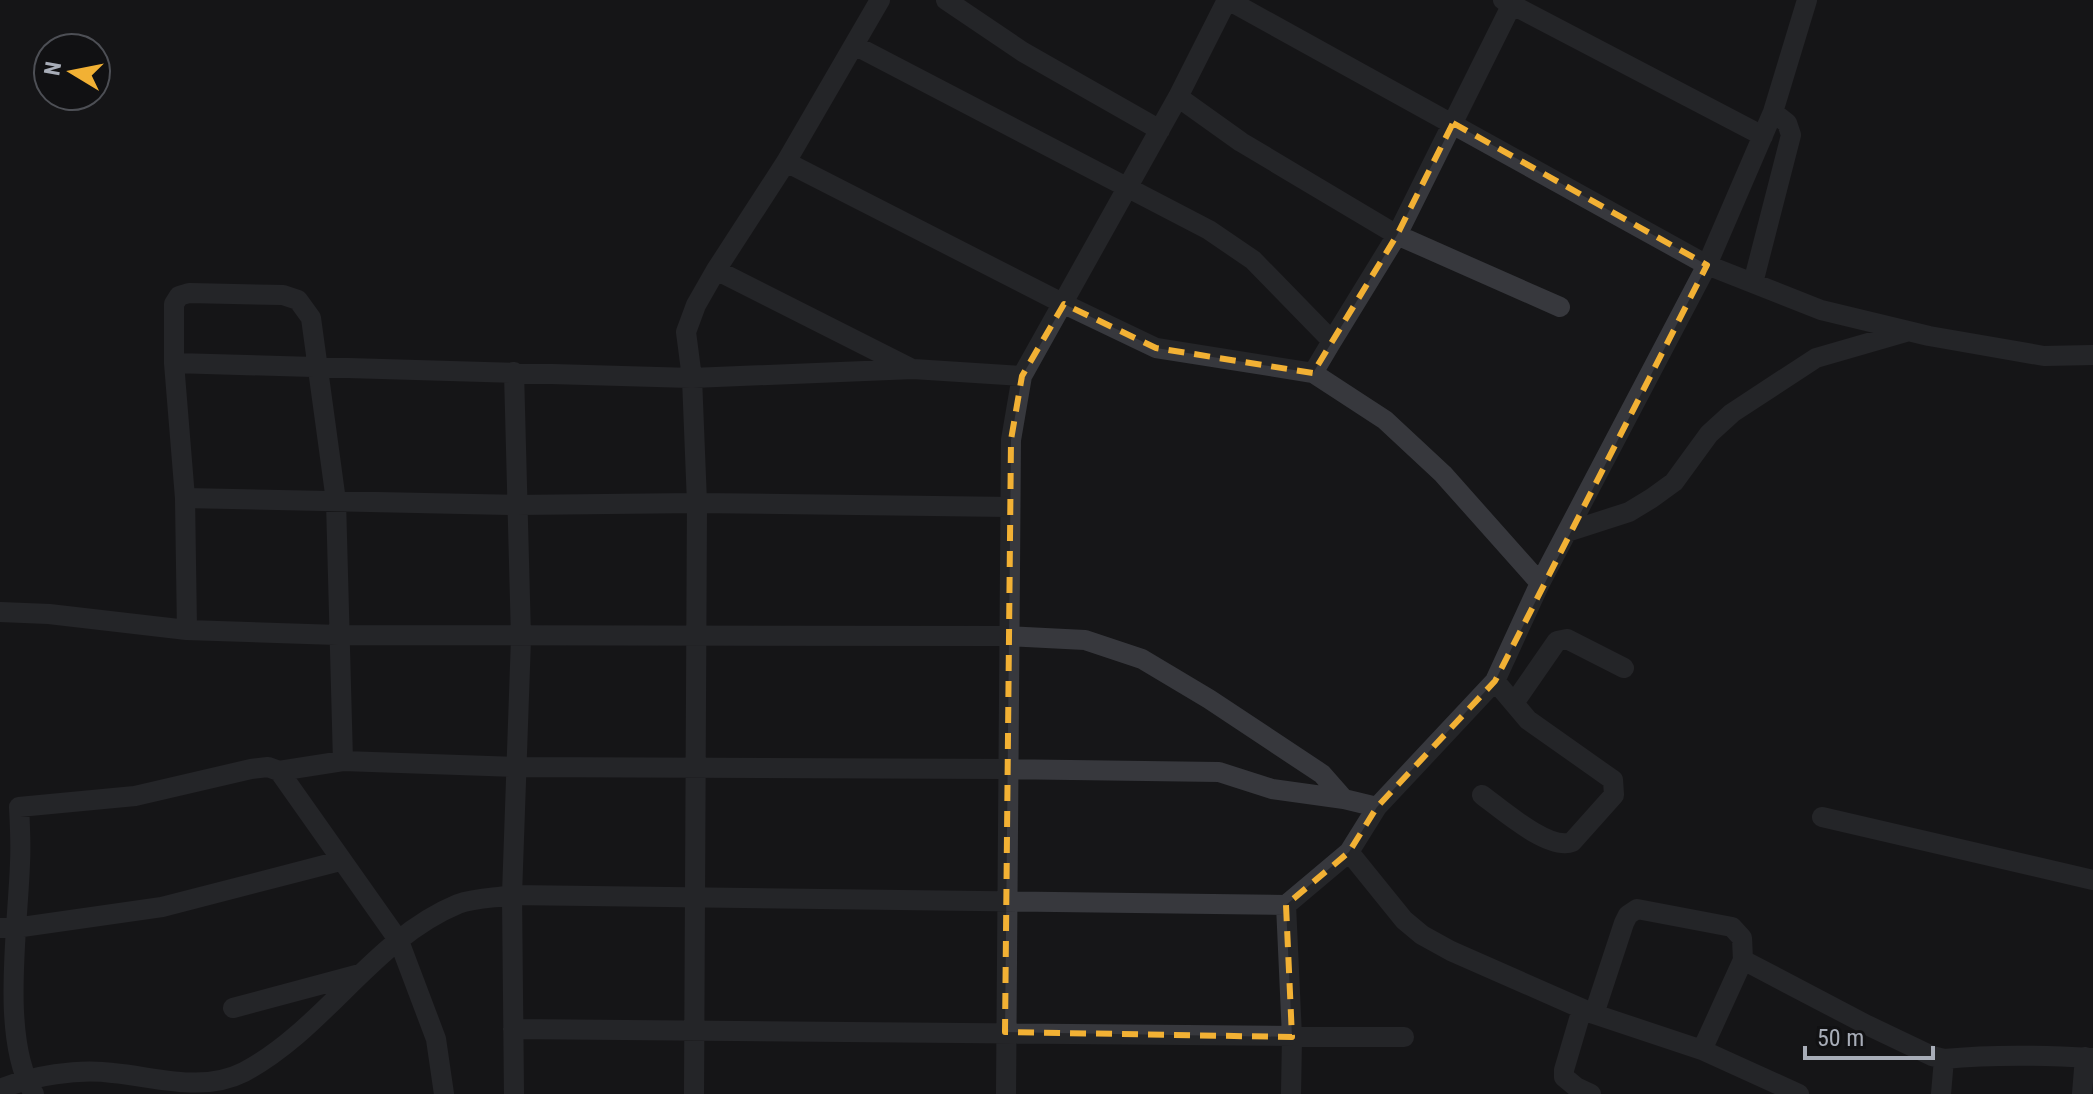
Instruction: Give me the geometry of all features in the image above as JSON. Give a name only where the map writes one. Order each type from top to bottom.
[{"type":"street","points":[[694,1094],[697,503],[692,378],[686,332],[696,305],[716,270],[786,162],[880,0]]},
{"type":"street","points":[[946,0],[1023,52],[1160,130]]},
{"type":"street","points":[[1006,1094],[1009,901],[1006,769],[1011,440],[1022,376],[1178,97],[1227,0],[1707,265],[1821,310],[1910,331],[2044,356],[2093,355]]},
{"type":"street","points":[[1313,373],[1397,235],[1509,1],[1763,136]]},
{"type":"street","points":[[0,1089],[111,1072],[159,1081],[206,1082],[243,1073],[287,1043],[423,921],[461,903],[512,895],[1286,905],[1349,852],[1377,807],[1495,681],[1540,583],[1707,265],[1773,112],[1802,2]]},
{"type":"street","points":[[854,45],[1209,230],[1253,260],[1332,341]]},
{"type":"street","points":[[1178,97],[1241,142],[1397,235],[1560,307]]},
{"type":"street","points":[[1753,283],[1791,135],[1787,123],[1773,112]]},
{"type":"street","points":[[786,162],[1156,348],[1313,373],[1385,420],[1443,474],[1540,583]]},
{"type":"street","points":[[716,270],[913,369]]},
{"type":"street","points":[[187,630],[185,498],[174,363],[174,304],[179,296],[189,293],[283,295],[298,300],[311,318],[336,501],[343,761]]},
{"type":"street","points":[[1567,532],[1629,512],[1652,498],[1674,482],[1709,434],[1732,413],[1816,358],[1910,331]]},
{"type":"street","points":[[174,363],[692,378],[913,369],[1022,376]]},
{"type":"street","points":[[514,372],[521,638],[512,895],[514,1094]]},
{"type":"street","points":[[185,498],[516,505],[697,503],[1010,507]]},
{"type":"street","points":[[0,612],[49,614],[187,630],[338,635],[521,638],[1008,636],[1085,640],[1142,659],[1209,699],[1322,774],[1344,799]]},
{"type":"street","points":[[1514,703],[1557,641],[1567,639],[1624,668]]},
{"type":"street","points":[[1482,795],[1534,832],[1566,844],[1572,842],[1614,795],[1613,780],[1528,720],[1495,681]]},
{"type":"street","points":[[28,1087],[15,1055],[5,1000],[7,928],[20,863],[10,806],[135,796],[251,769],[268,767],[279,771],[343,761],[517,767],[1219,772],[1272,789],[1377,807]]},
{"type":"street","points":[[279,771],[399,941],[436,1039],[444,1094]]},
{"type":"street","points":[[1822,817],[2093,880]]},
{"type":"street","points":[[1349,852],[1404,920],[1422,935],[1451,951],[1588,1012],[1702,1050],[1799,1094]]},
{"type":"street","points":[[7,928],[162,907],[340,861]]},
{"type":"street","points":[[1286,905],[1292,1037],[1291,1094]]},
{"type":"street","points":[[1591,1094],[1564,1077],[1564,1070],[1624,923],[1628,915],[1637,909],[1732,927],[1742,938],[1743,960],[1702,1050]]},
{"type":"street","points":[[1743,960],[1932,1056],[1944,1059],[1986,1054],[2089,1057],[2082,1094]]},
{"type":"street","points":[[233,1008],[365,972]]},
{"type":"street","points":[[513,1029],[1404,1037]]},
{"type":"street","points":[[1941,1094],[1944,1059]]},
{"type":"highlighted area","points":[[1453,123],[1707,265],[1495,681],[1377,807],[1349,852],[1286,905],[1292,1037],[1005,1032],[1011,440],[1022,376],[1064,304],[1156,348],[1313,373],[1397,235]]}]
